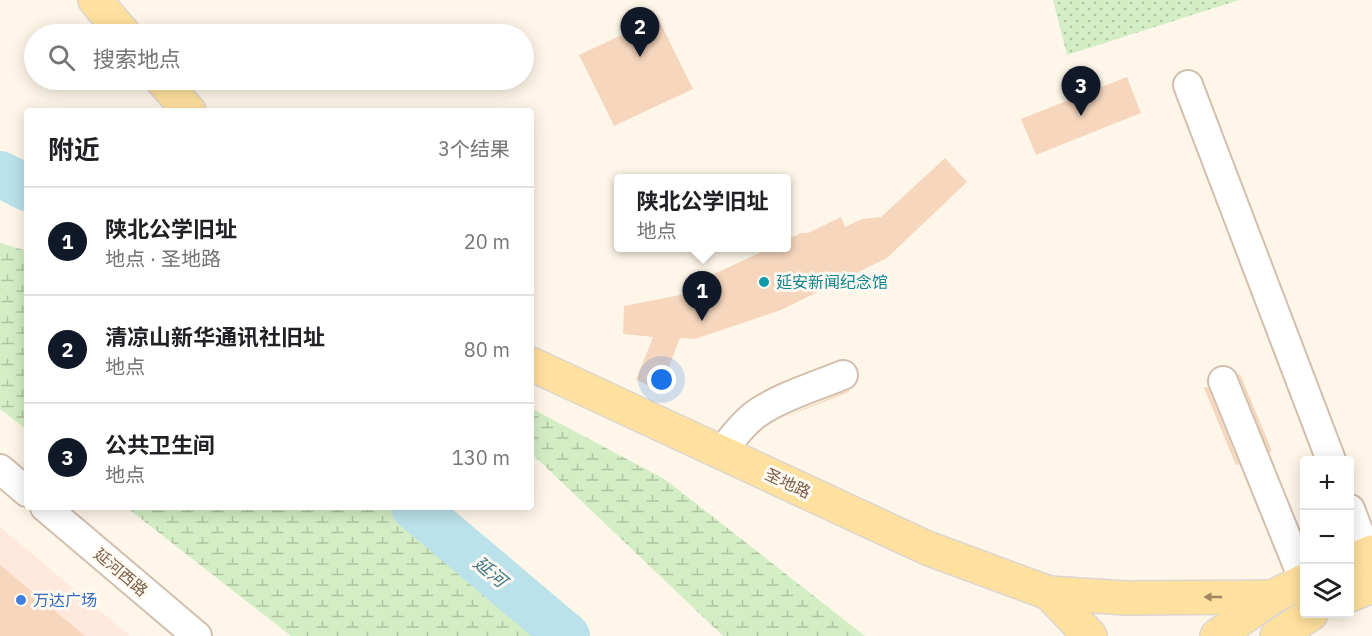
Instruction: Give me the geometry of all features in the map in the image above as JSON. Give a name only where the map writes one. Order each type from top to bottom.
[{"type":"main road","points":[[95,0],[115,24]]},
{"type":"main road","points":[[171,90],[186,108]]},
{"type":"main road","name":"圣地路","points":[[534,365],[927,548],[1049,592]]},
{"type":"main road","points":[[1217,636],[1272,597],[1300,583]]},
{"type":"main road","points":[[1354,594],[1372,586]]},
{"type":"main road","points":[[1049,592],[1126,598],[1272,597]]},
{"type":"main road","points":[[1049,592],[1090,636]]},
{"type":"main road","points":[[1277,636],[1305,618]]},
{"type":"street","points":[[1188,86],[1329,456]]},
{"type":"street","points":[[721,452],[756,414],[843,375]]},
{"type":"street","points":[[1223,381],[1300,571]]},
{"type":"street","points":[[0,469],[24,489]]},
{"type":"street","name":"延河西路","points":[[49,510],[197,636]]},
{"type":"street","points":[[1350,510],[1363,556]]},
{"type":"shaded area","points":[[0,527],[130,636],[0,636]]},
{"type":"green space","points":[[1053,0],[1239,0],[1067,55]]},
{"type":"green space","points":[[0,243],[24,250],[24,428],[0,409]]},
{"type":"green space","points":[[534,410],[666,480],[865,636],[723,636],[534,456]]},
{"type":"green space","points":[[130,510],[433,510],[533,636],[291,636]]},
{"type":"building","points":[[658,18],[693,89],[614,126],[579,55]]},
{"type":"building","points":[[1127,77],[1141,113],[1036,155],[1021,119]]},
{"type":"building","points":[[945,158],[967,182],[887,258],[781,310],[695,339],[680,338],[660,390],[636,380],[653,337],[623,334],[624,306],[716,288],[714,274],[761,252],[791,252],[791,238],[801,233],[808,233],[841,217],[845,227],[862,219],[881,217]]},
{"type":"building","points":[[1240,374],[1272,451],[1269,452],[1238,375]]},
{"type":"building","points":[[1208,387],[1239,464],[1236,465],[1204,388]]},
{"type":"building","points":[[849,390],[849,392],[780,419],[805,408]]},
{"type":"building","name":"万达广场","points":[[0,565],[85,636],[0,636]]},
{"type":"waterway","name":"延河","points":[[0,174],[24,186]]},
{"type":"waterway","name":"延河","points":[[418,510],[567,636]]},
{"type":"place","name":"清凉山新华通讯社旧址","points":[[640,57]]},
{"type":"place","name":"公共卫生间","points":[[1081,116]]},
{"type":"place","name":"延安新闻纪念馆","points":[[764,282]]},
{"type":"place","name":"陕北公学旧址","points":[[702,321]]},
{"type":"place","name":"万达广场","points":[[21,600]]}]
